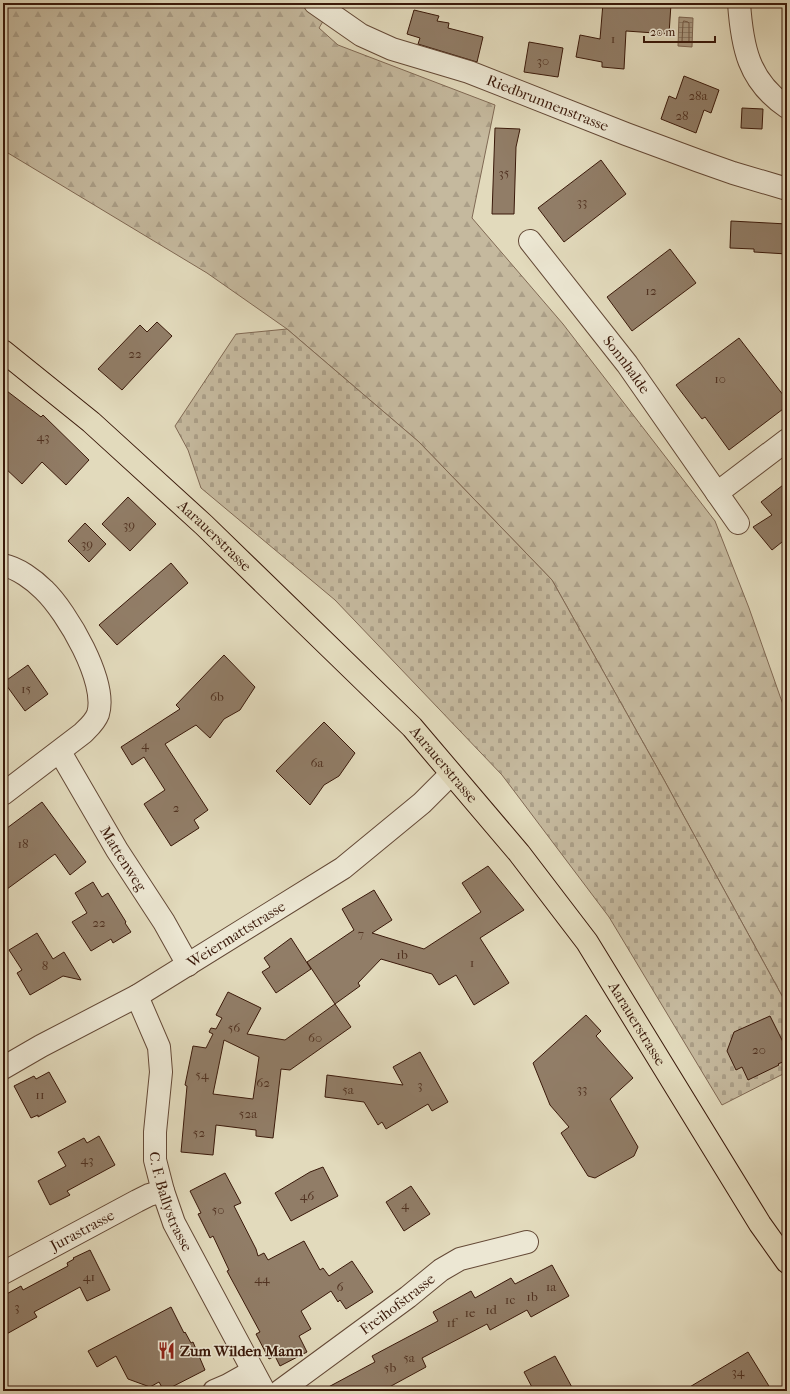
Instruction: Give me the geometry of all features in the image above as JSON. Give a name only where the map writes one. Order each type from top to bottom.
[{"type":"main road","name":"Aarauerstrasse","points":[[3,351],[91,422],[204,525],[412,728],[519,853],[587,942],[760,1224],[787,1262]]},
{"type":"street","name":"Riedbrunnenstrasse","points":[[315,3],[361,35],[392,49],[469,72],[712,166],[787,189]]},
{"type":"street","points":[[739,3],[741,26],[746,52],[753,72],[765,88],[787,107]]},
{"type":"street","name":"Sonnhalde","points":[[530,241],[626,364],[738,523]]},
{"type":"street","points":[[717,493],[787,440]]},
{"type":"street","points":[[3,565],[10,566],[44,590],[72,626],[89,659],[96,680],[99,699],[98,713],[92,724],[83,733],[3,794]]},
{"type":"street","name":"Mattenweg","points":[[60,752],[117,850],[164,922],[188,965]]},
{"type":"street","name":"Weiermattstrasse","points":[[3,1068],[41,1046],[137,996],[343,868],[422,803],[451,774]]},
{"type":"street","name":"C. F. Ballystrasse","points":[[137,996],[159,1048],[161,1072],[155,1132],[155,1160],[163,1192],[174,1223],[264,1391]]},
{"type":"street","name":"Jurastrasse","points":[[3,1273],[137,1201],[163,1192]]},
{"type":"street","name":"Freihofstrasse","points":[[280,1391],[441,1270],[460,1259],[527,1242]]},
{"type":"street","points":[[214,1391],[253,1371]]},
{"type":"green space","points":[[3,3],[334,3],[319,28],[338,45],[495,105],[472,218],[563,324],[715,521],[749,608],[787,716],[787,1005],[663,778],[552,580],[419,442],[287,329],[207,273],[3,150]]},
{"type":"green space","points":[[287,329],[419,442],[552,580],[663,778],[787,1005],[787,1072],[722,1105],[609,917],[502,775],[335,600],[201,488],[188,450],[175,426],[236,334]]},
{"type":"water","points":[[679,17],[693,18],[692,47],[678,46]]},
{"type":"building","points":[[603,3],[671,4],[669,34],[626,31],[624,69],[602,67],[602,62],[576,57],[580,35],[600,39]]},
{"type":"building","points":[[414,10],[439,16],[437,21],[449,23],[448,28],[483,37],[477,62],[418,44],[420,38],[407,34]]},
{"type":"building","points":[[529,42],[563,48],[558,77],[524,72]]},
{"type":"building","points":[[684,76],[719,90],[711,113],[704,110],[696,133],[661,119],[669,96],[676,99]]},
{"type":"building","points":[[742,108],[763,109],[762,129],[741,128]]},
{"type":"building","points":[[495,128],[520,129],[516,147],[514,214],[492,214]]},
{"type":"building","points":[[601,160],[626,194],[564,242],[538,208]]},
{"type":"building","points":[[731,221],[787,224],[787,254],[754,252],[754,249],[730,248]]},
{"type":"building","points":[[670,249],[696,283],[632,331],[607,297]]},
{"type":"building","points":[[157,322],[172,336],[122,390],[98,369],[140,325],[147,332]]},
{"type":"building","points":[[739,338],[787,400],[787,406],[729,450],[705,417],[702,419],[676,385]]},
{"type":"building","points":[[3,388],[41,417],[43,415],[89,460],[66,485],[42,462],[22,484],[3,466]]},
{"type":"building","points":[[787,482],[787,538],[772,550],[753,527],[772,515],[761,502]]},
{"type":"building","points":[[128,497],[156,524],[130,551],[102,524]]},
{"type":"building","points":[[85,523],[106,544],[89,562],[68,541]]},
{"type":"building","points":[[171,563],[188,583],[117,645],[99,625]]},
{"type":"building","points":[[224,655],[255,687],[240,710],[224,719],[210,738],[196,725],[165,744],[208,810],[194,820],[199,828],[171,846],[144,804],[165,790],[144,757],[132,765],[121,747],[180,709],[176,705]]},
{"type":"building","points":[[28,665],[48,694],[25,711],[4,682]]},
{"type":"building","points":[[324,722],[355,753],[339,776],[324,785],[310,805],[276,771]]},
{"type":"building","points":[[42,802],[86,862],[70,875],[55,854],[3,892],[3,831]]},
{"type":"building","points":[[488,866],[524,910],[480,938],[509,983],[474,1005],[456,975],[439,985],[432,974],[381,959],[358,983],[360,986],[335,1004],[307,962],[354,930],[342,909],[374,890],[392,920],[372,933],[424,949],[481,912],[462,883]]},
{"type":"building","points":[[93,882],[102,897],[108,893],[131,932],[113,943],[111,939],[91,951],[72,922],[87,913],[75,893]]},
{"type":"building","points":[[37,933],[53,959],[64,952],[81,980],[63,976],[30,995],[17,973],[22,970],[9,950]]},
{"type":"building","points":[[291,938],[311,969],[276,993],[262,972],[270,967],[264,958]]},
{"type":"building","points":[[228,992],[261,1008],[247,1034],[285,1040],[335,1004],[351,1027],[290,1070],[281,1069],[273,1138],[256,1136],[256,1130],[216,1125],[213,1155],[181,1152],[187,1086],[185,1085],[193,1046],[206,1048],[213,1034],[209,1032],[211,1028],[216,1029],[222,1018],[216,1015]],"holes":[[[224,1040],[259,1057],[253,1099],[213,1094]]]},
{"type":"building","points":[[586,1015],[601,1031],[596,1036],[633,1078],[610,1099],[638,1147],[634,1156],[595,1178],[588,1176],[561,1133],[569,1127],[550,1105],[533,1063]]},
{"type":"building","points":[[770,1016],[787,1050],[787,1060],[748,1080],[742,1067],[736,1070],[727,1051],[734,1032]]},
{"type":"building","points":[[420,1052],[448,1102],[432,1111],[428,1104],[386,1129],[382,1122],[378,1125],[364,1102],[325,1097],[327,1075],[403,1085],[393,1067]]},
{"type":"building","points":[[49,1072],[66,1102],[38,1117],[38,1115],[31,1118],[14,1086],[34,1076],[36,1079]]},
{"type":"building","points":[[99,1136],[115,1165],[67,1191],[70,1195],[50,1205],[38,1181],[66,1166],[58,1152],[84,1138],[87,1143]]},
{"type":"building","points":[[323,1167],[338,1196],[291,1221],[275,1193],[310,1172]]},
{"type":"building","points":[[225,1173],[241,1203],[234,1206],[256,1249],[258,1256],[264,1253],[268,1260],[304,1241],[320,1270],[323,1268],[329,1276],[352,1261],[373,1292],[346,1309],[340,1300],[338,1302],[331,1291],[301,1311],[311,1329],[299,1336],[307,1352],[280,1366],[275,1356],[269,1359],[256,1334],[260,1332],[227,1271],[229,1270],[213,1236],[210,1238],[198,1214],[201,1213],[190,1191]]},
{"type":"building","points":[[411,1186],[430,1214],[404,1231],[386,1202]]},
{"type":"building","points":[[90,1250],[110,1290],[87,1301],[80,1287],[34,1312],[37,1317],[3,1336],[3,1296],[21,1286],[23,1290],[68,1266],[67,1263],[74,1259],[73,1258]]},
{"type":"building","points":[[552,1265],[569,1296],[531,1317],[527,1310],[490,1330],[487,1324],[422,1358],[426,1367],[382,1391],[321,1391],[375,1362],[372,1356],[438,1321],[433,1312],[471,1291],[475,1298],[511,1278],[515,1284]]},
{"type":"building","points":[[171,1307],[184,1333],[185,1332],[191,1343],[193,1342],[205,1370],[164,1391],[159,1382],[150,1387],[128,1379],[116,1356],[97,1367],[88,1351]]},
{"type":"building","points":[[748,1352],[772,1391],[683,1391]]},
{"type":"building","points":[[555,1356],[574,1391],[534,1391],[524,1372]]},
{"type":"place","name":"Zum Wilden Mann","points":[[167,1351]]}]
